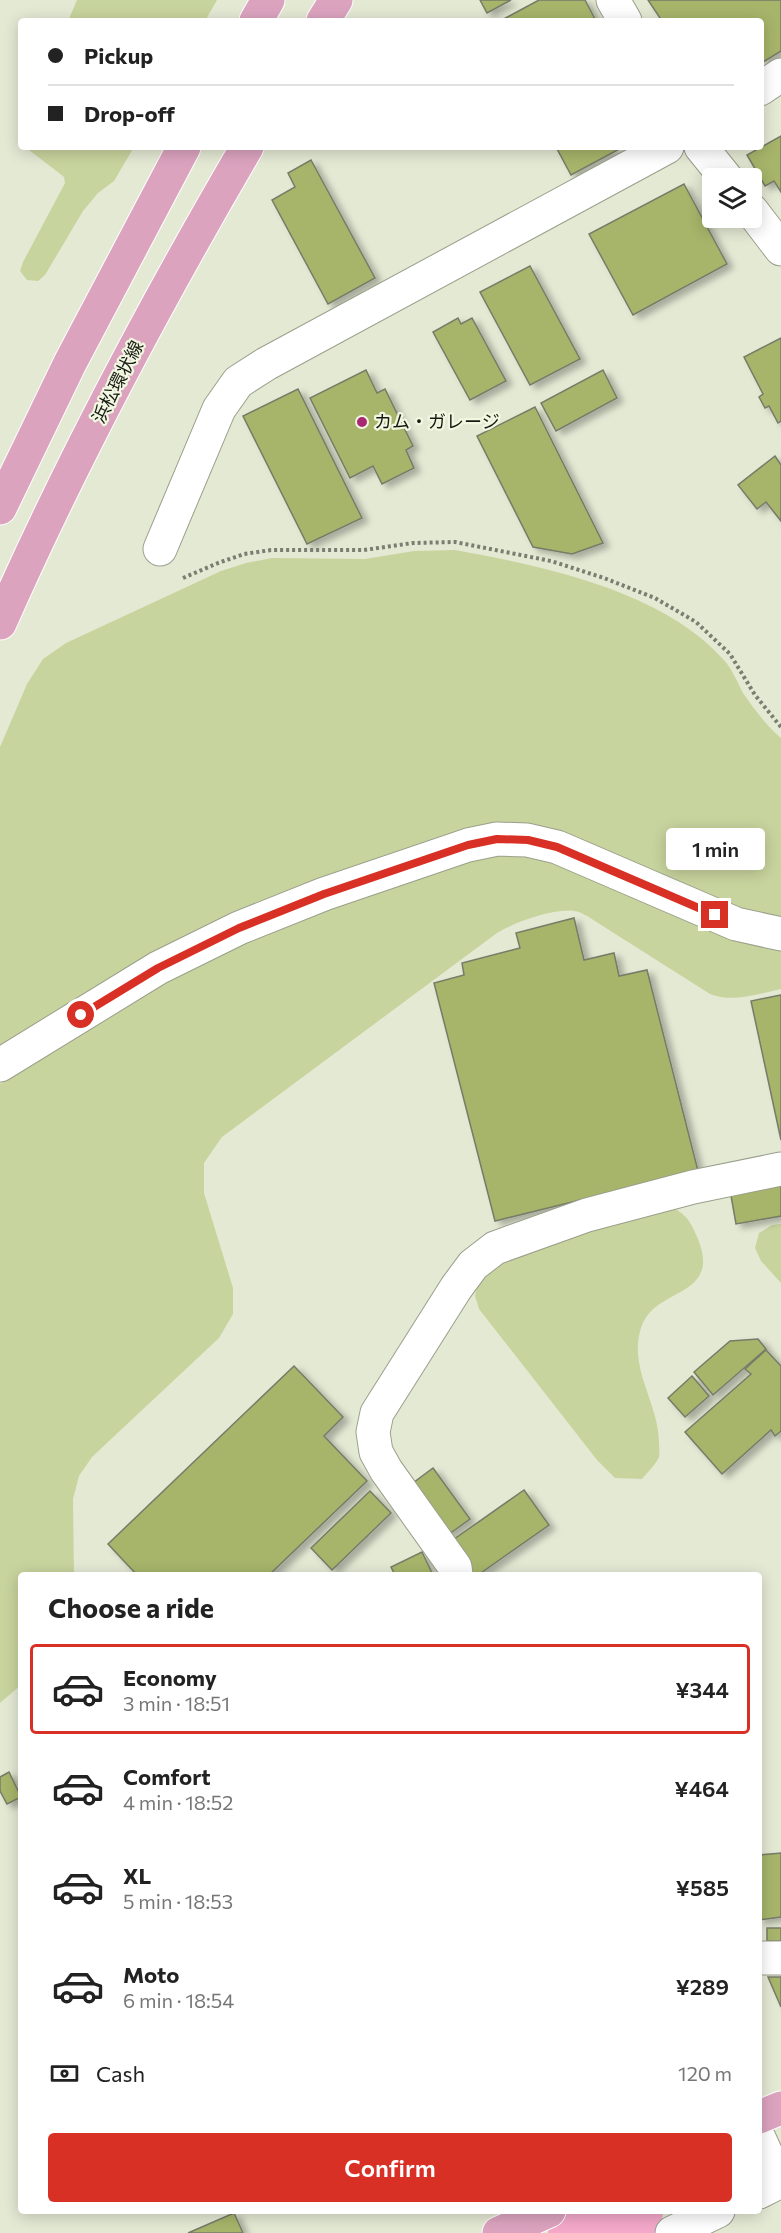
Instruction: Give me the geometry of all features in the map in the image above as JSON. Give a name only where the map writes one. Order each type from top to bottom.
[{"type":"main road","points":[[258,18],[268,0]]},
{"type":"main road","points":[[325,18],[336,0]]},
{"type":"main road","points":[[0,508],[75,354],[182,150]]},
{"type":"main road","name":"浜松環状線","points":[[0,623],[119,379],[182,261],[245,150]]},
{"type":"main road","points":[[762,2151],[781,2108]]},
{"type":"main road","points":[[499,2233],[542,2214]]},
{"type":"street","points":[[613,0],[623,18]]},
{"type":"street","points":[[764,86],[781,75]]},
{"type":"street","points":[[160,549],[219,409],[238,382],[266,364],[661,150]]},
{"type":"street","points":[[703,150],[718,168]]},
{"type":"street","points":[[762,224],[781,249]]},
{"type":"street","points":[[0,1065],[158,968],[239,928],[324,894],[468,845],[497,839],[528,840],[557,847],[736,924],[781,934]]},
{"type":"street","points":[[456,1572],[455,1567],[386,1470],[376,1452],[373,1432],[377,1413],[473,1265],[495,1248],[587,1215],[693,1187],[781,1169]]},
{"type":"street","points":[[762,1958],[781,1958]]},
{"type":"street","points":[[672,2233],[712,2214]]},
{"type":"path","points":[[160,549],[158,560],[162,570],[170,577],[182,579],[235,557],[272,550],[364,550],[412,543],[456,542],[552,561],[655,598],[696,622],[730,654],[754,695],[781,727]]},
{"type":"green space","points":[[77,0],[217,0],[207,18],[69,18]]},
{"type":"green space","points":[[29,150],[132,150],[114,181],[98,193],[83,211],[45,275],[38,281],[27,280],[20,271],[23,262],[65,183],[64,177]]},
{"type":"green space","points":[[455,550],[561,573],[633,598],[696,634],[725,662],[751,705],[781,738],[781,917],[741,908],[562,831],[530,824],[497,823],[464,828],[318,878],[232,912],[150,954],[0,1045],[0,747],[27,684],[43,659],[66,643],[221,571],[246,563],[272,558],[365,559],[414,551]]},
{"type":"green space","points":[[499,856],[526,857],[552,863],[731,940],[781,951],[781,989],[737,998],[719,997],[710,994],[587,916],[576,911],[545,914],[497,933],[222,1137],[204,1163],[204,1193],[233,1288],[233,1314],[219,1338],[92,1457],[79,1476],[73,1499],[74,1572],[18,1572],[18,1688],[0,1703],[0,1084],[166,983],[246,942],[329,909],[473,860]]},
{"type":"green space","points":[[673,1208],[686,1217],[696,1234],[703,1258],[701,1272],[694,1282],[648,1315],[641,1328],[638,1357],[658,1428],[659,1455],[656,1463],[642,1479],[615,1478],[597,1460],[479,1309],[475,1296],[478,1282],[486,1268],[525,1247]]},
{"type":"green space","points":[[781,1224],[781,1283],[761,1261],[755,1248],[759,1233],[772,1225]]},
{"type":"building","points":[[480,0],[511,0],[487,13]]},
{"type":"building","points":[[539,0],[585,0],[594,18],[506,18]]},
{"type":"building","points":[[648,0],[781,0],[781,51],[764,62],[764,18],[660,18]]},
{"type":"building","points":[[781,136],[781,192],[774,181],[765,186],[762,181],[762,168],[755,168],[747,155],[756,150],[764,150],[764,146]]},
{"type":"building","points":[[558,150],[617,150],[571,175]]},
{"type":"building","points":[[311,160],[375,278],[328,304],[272,200],[295,187],[288,173]]},
{"type":"building","points":[[684,184],[702,217],[702,228],[708,228],[727,264],[633,315],[589,234]]},
{"type":"building","points":[[530,266],[580,359],[530,385],[480,292]]},
{"type":"building","points":[[458,318],[461,324],[472,318],[506,381],[470,400],[433,332]]},
{"type":"building","points":[[781,338],[781,421],[778,423],[769,406],[765,408],[759,397],[763,394],[744,357]]},
{"type":"building","name":"カム・ガレージ","points":[[366,370],[377,393],[385,389],[413,446],[406,450],[414,468],[382,484],[373,466],[350,478],[310,398]]},
{"type":"building","points":[[603,370],[617,398],[556,431],[541,403]]},
{"type":"building","points":[[298,389],[362,518],[307,544],[243,416]]},
{"type":"building","points":[[535,407],[603,543],[572,554],[533,547],[477,436]]},
{"type":"building","points":[[775,456],[781,465],[781,521],[766,502],[757,509],[738,485]]},
{"type":"building","points":[[574,918],[584,960],[614,953],[619,976],[647,970],[698,1171],[495,1221],[434,983],[464,975],[462,963],[520,948],[516,933]]},
{"type":"building","points":[[781,995],[781,1140],[751,1001]]},
{"type":"building","points":[[781,1181],[781,1216],[736,1224],[730,1190]]},
{"type":"building","points":[[758,1339],[766,1349],[713,1395],[694,1372],[730,1341]]},
{"type":"building","points":[[766,1350],[781,1366],[781,1431],[775,1436],[771,1430],[722,1474],[685,1432],[751,1374],[745,1369]]},
{"type":"building","points":[[294,1366],[343,1417],[324,1436],[367,1481],[272,1572],[134,1572],[108,1544]]},
{"type":"building","points":[[692,1376],[709,1396],[685,1417],[668,1398]]},
{"type":"building","points":[[433,1468],[470,1519],[445,1537],[409,1486]]},
{"type":"building","points":[[524,1490],[549,1525],[482,1572],[472,1572],[450,1542]]},
{"type":"building","points":[[370,1491],[391,1513],[332,1570],[311,1548]]},
{"type":"building","points":[[422,1552],[432,1572],[394,1572],[391,1567]]},
{"type":"building","points":[[9,1772],[18,1791],[18,1798],[7,1804],[0,1791],[0,1777]]},
{"type":"building","points":[[781,1853],[781,1917],[762,1920],[762,1855]]},
{"type":"building","points":[[767,1928],[781,1928],[781,1941],[767,1941]]},
{"type":"building","points":[[768,1977],[781,1977],[781,2007]]},
{"type":"building","points":[[234,2214],[243,2233],[188,2233]]},
{"type":"waterway","points":[[581,2233],[623,2214]]},
{"type":"place","name":"カム・ガレージ","points":[[362,422]]},
{"type":"route","points":[[81,1015],[158,968],[239,928],[324,894],[468,845],[497,839],[528,840],[557,847],[715,915]]}]
